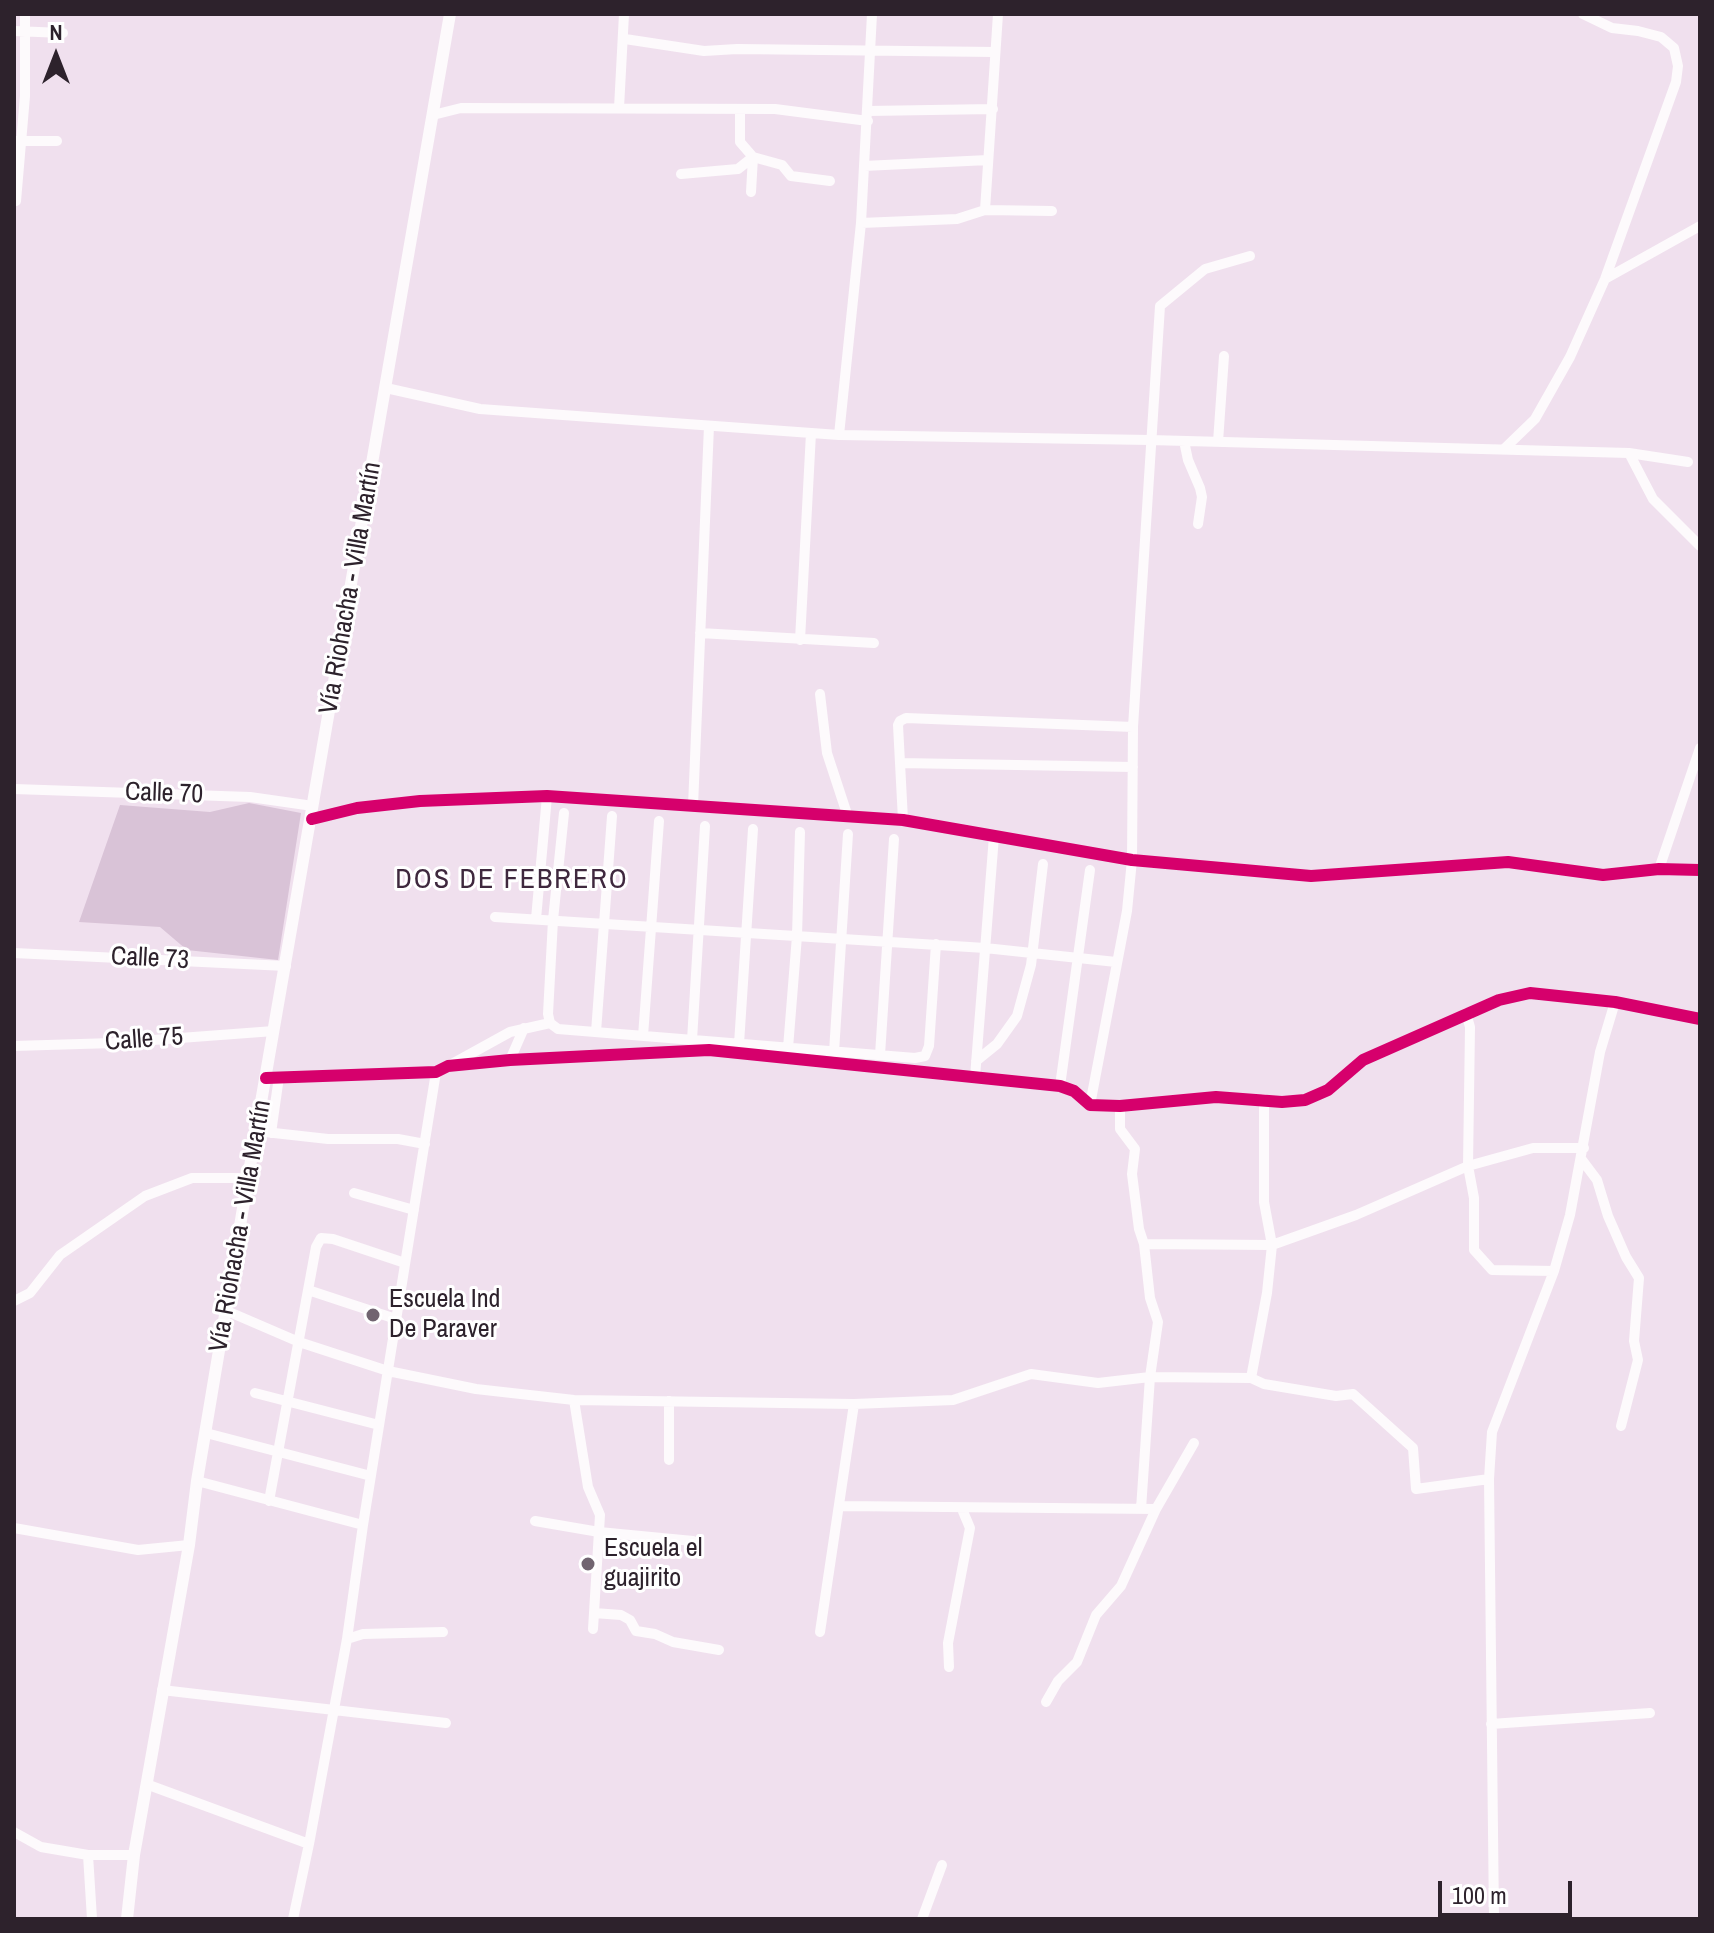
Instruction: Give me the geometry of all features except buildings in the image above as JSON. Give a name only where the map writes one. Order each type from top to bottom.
[{"type":"main road","name":"Vía Riohacha - Villa Martín","points":[[127,1919],[134,1855],[189,1545],[256,1131],[272,1078],[274,1031],[450,14]]},
{"type":"street","points":[[16,201],[19,96],[27,32],[25,14]]},
{"type":"street","points":[[619,108],[624,14]]},
{"type":"street","points":[[839,435],[861,223],[872,14]]},
{"type":"street","points":[[985,210],[998,14]]},
{"type":"street","points":[[1504,449],[1535,419],[1570,357],[1605,279],[1676,82],[1678,66],[1674,48],[1661,37],[1612,28],[1583,14]]},
{"type":"street","points":[[14,31],[63,33]]},
{"type":"street","points":[[625,39],[704,51],[994,52]]},
{"type":"street","points":[[433,115],[461,108],[775,109],[868,116],[993,109]]},
{"type":"street","points":[[740,109],[740,142],[753,157],[782,165],[791,176],[830,181]]},
{"type":"street","points":[[17,141],[57,141]]},
{"type":"street","points":[[681,174],[738,169],[753,157]]},
{"type":"street","points":[[751,192],[753,157]]},
{"type":"street","points":[[864,166],[988,160]]},
{"type":"street","points":[[861,223],[957,219],[985,210],[1052,211]]},
{"type":"street","points":[[1605,279],[1700,226]]},
{"type":"street","points":[[1090,1105],[1127,911],[1132,860],[1133,727],[1160,306],[1205,269],[1250,256]]},
{"type":"street","points":[[1218,442],[1224,356]]},
{"type":"street","points":[[386,388],[480,409],[839,435],[1504,449],[1629,453],[1688,462]]},
{"type":"street","points":[[693,806],[709,426]]},
{"type":"street","points":[[800,640],[811,433]]},
{"type":"street","points":[[1184,441],[1202,497],[1198,524]]},
{"type":"street","points":[[1629,453],[1653,499],[1700,546]]},
{"type":"street","points":[[700,633],[874,643]]},
{"type":"street","points":[[820,694],[827,753],[848,817]]},
{"type":"street","points":[[903,820],[898,725],[906,718],[1133,727]]},
{"type":"street","points":[[1659,869],[1700,748]]},
{"type":"street","points":[[900,763],[1133,767]]},
{"type":"street","name":"Calle 70","points":[[14,789],[250,797],[312,812]]},
{"type":"street","points":[[312,812],[420,801],[547,796],[903,820],[1132,860],[1311,876],[1508,862],[1603,875],[1659,869],[1700,870]]},
{"type":"street","points":[[536,919],[547,796]]},
{"type":"street","points":[[564,813],[553,920],[548,1014],[550,1023],[558,1029],[915,1058],[925,1056],[929,1046],[936,944]]},
{"type":"street","points":[[596,1032],[612,816]]},
{"type":"street","points":[[643,1036],[659,821]]},
{"type":"street","points":[[692,1040],[705,826]]},
{"type":"street","points":[[739,1044],[753,829]]},
{"type":"street","points":[[788,1048],[797,936],[800,832]]},
{"type":"street","points":[[834,1052],[848,834]]},
{"type":"street","points":[[975,1077],[994,836]]},
{"type":"street","points":[[880,1055],[894,839]]},
{"type":"street","points":[[976,1061],[997,1044],[1017,1016],[1032,953],[1043,864]]},
{"type":"street","points":[[1060,1086],[1090,870]]},
{"type":"street","points":[[495,917],[936,944],[1116,962]]},
{"type":"street","name":"Calle 73","points":[[14,953],[286,966]]},
{"type":"street","points":[[448,1066],[709,1050],[1060,1086],[1074,1091],[1090,1105],[1120,1106],[1216,1097],[1282,1102],[1305,1100],[1328,1090],[1363,1060],[1466,1013],[1499,1000],[1530,993],[1615,1002],[1700,1019]]},
{"type":"street","points":[[1494,1919],[1489,1479],[1492,1432],[1554,1271],[1582,1160],[1600,1052],[1615,1002]]},
{"type":"street","points":[[1466,1013],[1470,1027],[1468,1166],[1474,1198],[1474,1250],[1492,1270],[1554,1271]]},
{"type":"street","points":[[271,1133],[272,1078],[436,1072],[495,1038],[550,1023]]},
{"type":"street","points":[[510,1060],[524,1028]]},
{"type":"street","name":"Calle 75","points":[[14,1046],[113,1043],[274,1031]]},
{"type":"street","points":[[293,1919],[347,1639],[436,1072]]},
{"type":"street","points":[[1251,1378],[1267,1293],[1272,1245],[1264,1202],[1264,1099]]},
{"type":"street","points":[[1120,1106],[1120,1129],[1135,1149],[1132,1174],[1139,1229],[1144,1244],[1150,1298],[1158,1322],[1150,1377],[1141,1509]]},
{"type":"street","points":[[256,1131],[328,1139],[398,1139],[425,1144]]},
{"type":"street","points":[[1144,1244],[1272,1245],[1356,1215],[1468,1166],[1533,1148],[1584,1148]]},
{"type":"street","points":[[1582,1160],[1597,1180],[1608,1216],[1639,1278],[1634,1341],[1638,1360],[1621,1426]]},
{"type":"street","points":[[14,1301],[30,1293],[60,1255],[145,1196],[192,1178],[249,1178]]},
{"type":"street","points":[[354,1193],[414,1210]]},
{"type":"street","points":[[269,1501],[316,1247],[321,1238],[333,1239],[405,1263]]},
{"type":"street","points":[[308,1290],[396,1319]]},
{"type":"street","points":[[227,1311],[299,1342],[388,1371],[476,1389],[574,1400],[854,1404],[953,1400],[1031,1374],[1098,1383],[1150,1377],[1251,1378],[1264,1384],[1336,1396],[1353,1394],[1413,1448],[1416,1489],[1489,1479]]},
{"type":"street","points":[[255,1393],[379,1425]]},
{"type":"street","points":[[574,1400],[588,1487],[600,1515],[593,1629]]},
{"type":"street","points":[[669,1401],[669,1460]]},
{"type":"street","points":[[820,1632],[854,1404]]},
{"type":"street","points":[[206,1433],[371,1476]]},
{"type":"street","points":[[1046,1702],[1058,1681],[1077,1662],[1096,1615],[1121,1586],[1156,1509],[1194,1443]]},
{"type":"street","points":[[197,1481],[363,1525]]},
{"type":"street","points":[[841,1506],[1156,1509]]},
{"type":"street","points":[[949,1667],[948,1643],[970,1528],[962,1509]]},
{"type":"street","points":[[535,1521],[599,1532],[693,1541]]},
{"type":"street","points":[[14,1528],[138,1550],[189,1545]]},
{"type":"street","points":[[594,1613],[621,1615],[630,1620],[636,1631],[655,1634],[673,1642],[719,1650]]},
{"type":"street","points":[[347,1639],[363,1634],[443,1632]]},
{"type":"street","points":[[162,1690],[446,1723]]},
{"type":"street","points":[[1491,1724],[1650,1713]]},
{"type":"street","points":[[146,1784],[309,1844]]},
{"type":"street","points":[[14,1832],[41,1847],[88,1855],[134,1855]]},
{"type":"street","points":[[88,1855],[92,1919]]},
{"type":"street","points":[[922,1919],[942,1865]]},
{"type":"shaded area","points":[[249,803],[301,813],[278,960],[187,950],[160,927],[79,922],[120,805],[210,812]]},
{"type":"cycle path","points":[[312,819],[357,808],[420,801],[547,796],[903,820],[1132,860],[1311,876],[1508,862],[1603,875],[1659,869],[1700,870]]},
{"type":"cycle path","points":[[266,1078],[436,1072],[448,1066],[510,1060],[709,1050],[1060,1086],[1074,1091],[1090,1105],[1120,1106],[1216,1097],[1282,1102],[1305,1100],[1328,1090],[1363,1060],[1499,1000],[1530,993],[1615,1002],[1700,1019]]},
{"type":"place","name":"Escuela Ind De Paraver","points":[[373,1315]]},
{"type":"place","name":"Escuela el guajirito","points":[[588,1564]]},
{"type":"district","name":"DOS DE FEBRERO","points":[[512,880]]}]
